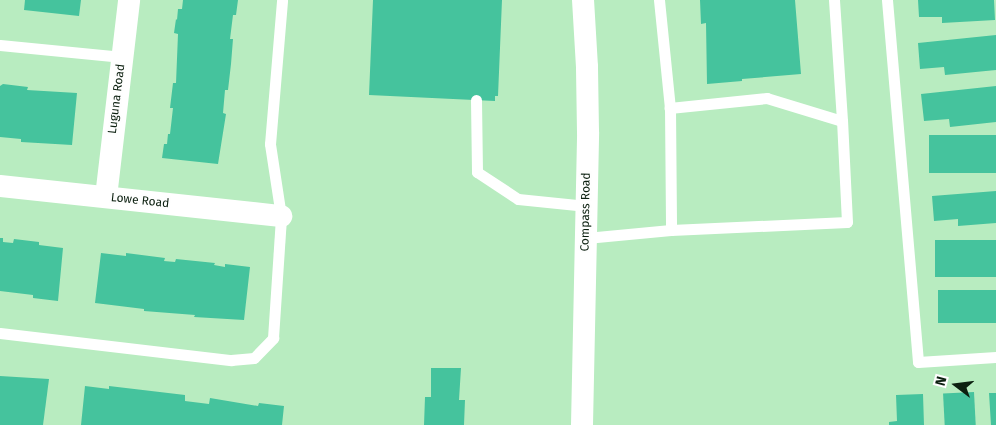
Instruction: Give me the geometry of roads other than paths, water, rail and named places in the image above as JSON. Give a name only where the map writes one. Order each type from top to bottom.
[{"type":"street","name":"Luguna Road","points":[[106,198],[129,0]]},
{"type":"street","name":"Compass Road","points":[[582,425],[587,206],[587,67],[583,0]]},
{"type":"street","name":"Lowe Road","points":[[0,186],[281,216]]},
{"type":"lane","points":[[0,333],[231,360],[254,358],[273,338],[281,216],[270,144],[282,0]]},
{"type":"lane","points":[[659,0],[670,108],[671,230]]},
{"type":"lane","points":[[586,238],[671,230],[847,222],[834,0]]},
{"type":"lane","points":[[887,0],[918,362],[996,357]]},
{"type":"lane","points":[[0,45],[122,58]]},
{"type":"lane","points":[[670,108],[767,98],[842,121]]},
{"type":"lane","points":[[476,100],[477,172],[518,199],[587,206]]}]
